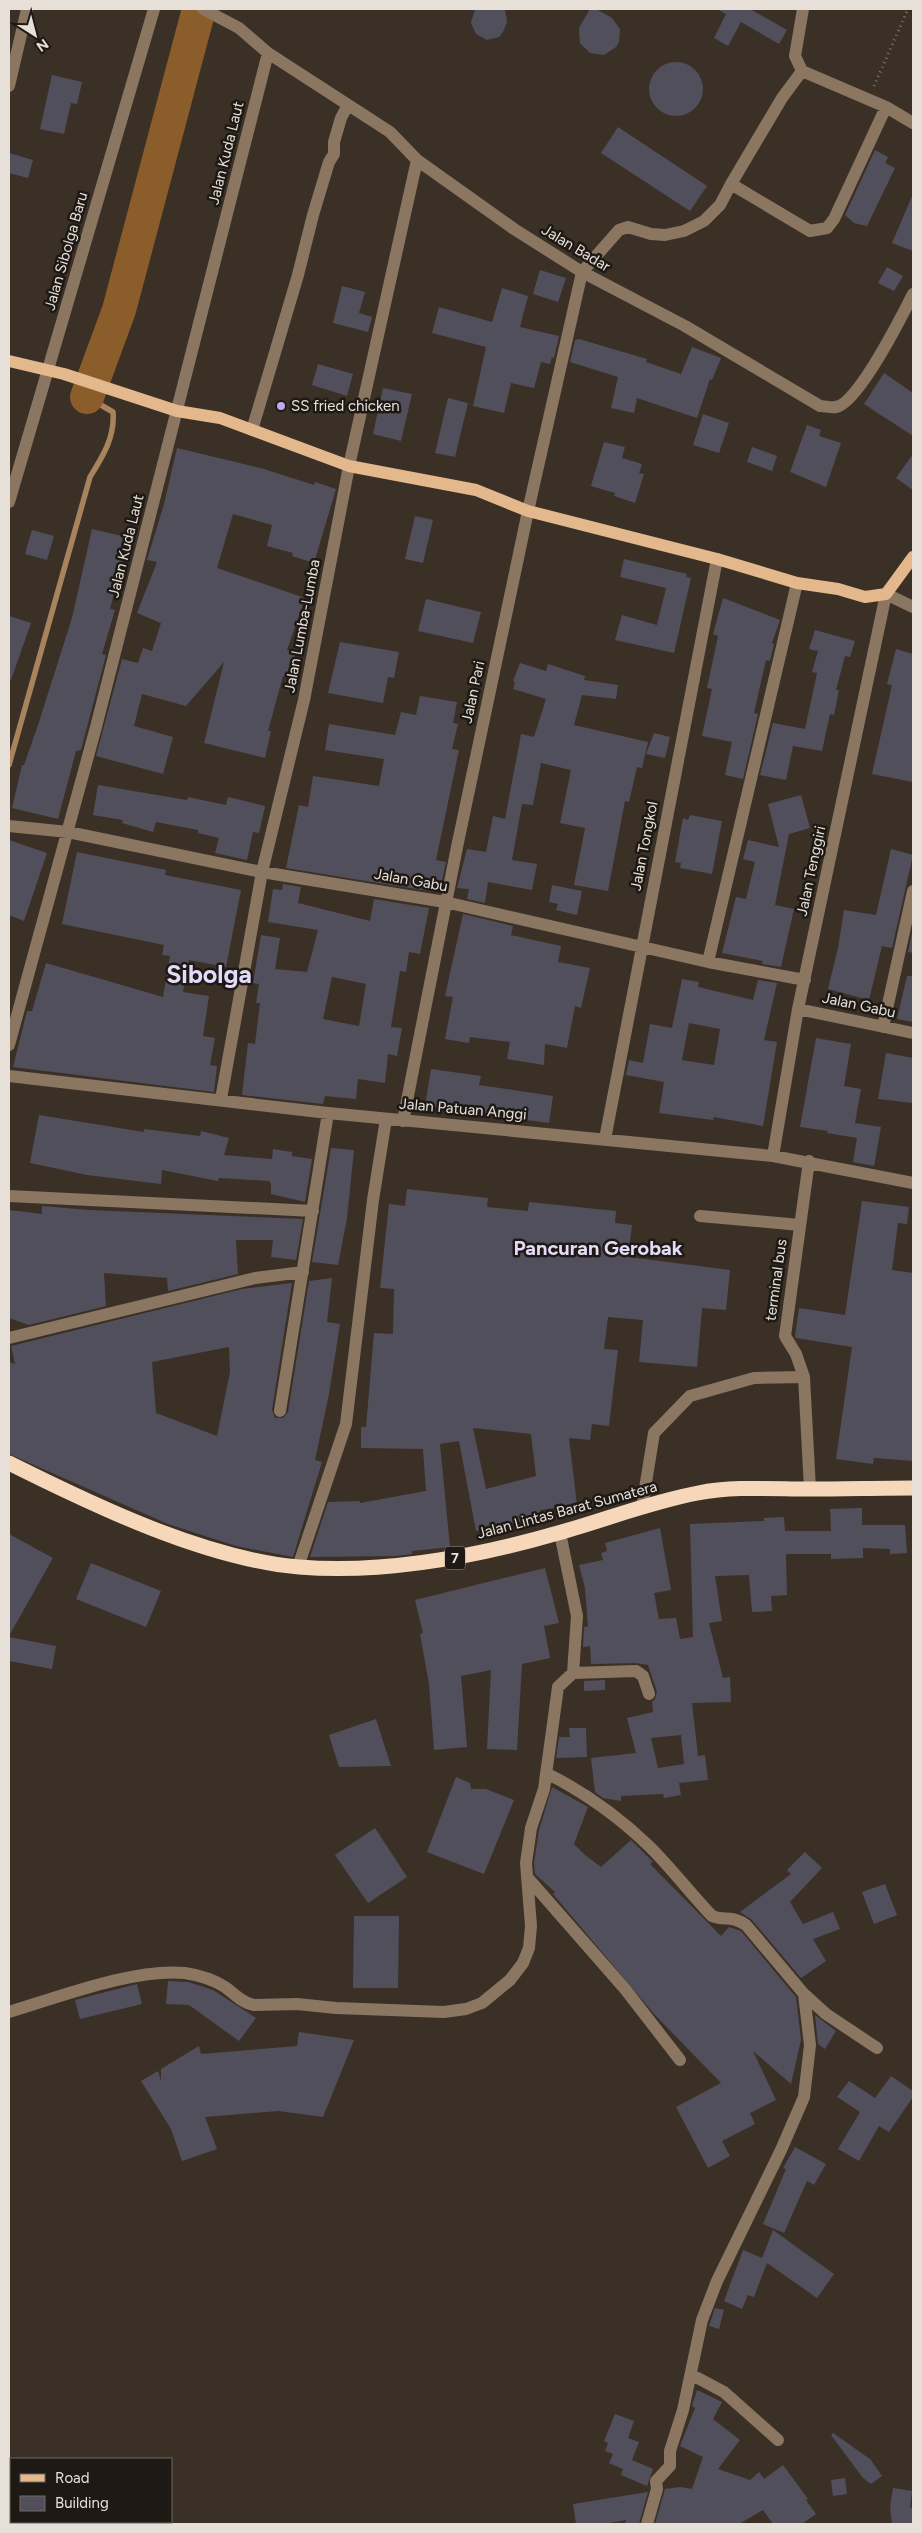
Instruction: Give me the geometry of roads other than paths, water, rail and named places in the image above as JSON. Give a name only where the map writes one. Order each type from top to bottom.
[{"type":"highway","name":"Jalan Lintas Barat Sumatera","points":[[9,1463],[71,1494],[186,1541],[254,1559],[298,1567],[369,1568],[453,1558],[560,1533],[642,1506],[700,1492],[759,1488],[913,1488]]},
{"type":"main road","points":[[9,361],[47,372],[64,374],[177,411],[220,418],[349,466],[476,490],[528,511],[717,559],[797,582],[838,589],[865,597],[886,594],[913,557]]},
{"type":"street","points":[[9,86],[27,9]]},
{"type":"street","name":"Jalan Sibolga Baru","points":[[9,502],[154,9]]},
{"type":"street","points":[[803,9],[795,56],[802,71],[886,107],[913,123]]},
{"type":"street","name":"Jalan Badar","points":[[207,10],[239,28],[268,52],[390,132],[417,160],[514,229],[582,272],[685,326],[820,406],[836,407],[848,400],[878,358],[913,294]]},
{"type":"street","name":"Jalan Kuda Laut","points":[[9,1045],[68,832],[268,52]]},
{"type":"street","points":[[582,272],[619,230],[628,227],[652,234],[665,235],[684,231],[704,221],[720,205],[782,98],[802,71]]},
{"type":"street","points":[[252,430],[298,275],[312,215],[328,162],[334,154],[334,142],[341,118],[348,105]]},
{"type":"street","points":[[731,184],[810,231],[827,228],[834,220],[886,107]]},
{"type":"street","name":"Jalan Lumba-Lumba","points":[[221,1099],[262,872],[304,700],[349,466],[417,160]]},
{"type":"street","name":"Jalan Pari","points":[[403,1121],[446,902],[528,511],[582,272]]},
{"type":"street","name":"Jalan Tongkol","points":[[605,1139],[717,559]]},
{"type":"street","points":[[708,962],[797,582]]},
{"type":"street","points":[[886,594],[913,607]]},
{"type":"street","name":"Jalan Tenggiri","points":[[773,1156],[798,1009],[886,594]]},
{"type":"street","name":"Jalan Gabu","points":[[9,826],[68,832],[262,872],[446,902],[641,945],[708,962],[805,980]]},
{"type":"street","points":[[882,1026],[913,891]]},
{"type":"street","name":"Jalan Gabu","points":[[798,1009],[913,1033]]},
{"type":"street","name":"Jalan Patuan Anggi","points":[[9,1076],[116,1090],[221,1099],[403,1121],[773,1156],[809,1161],[913,1182]]},
{"type":"street","points":[[280,1412],[328,1113]]},
{"type":"street","points":[[298,1567],[346,1424],[373,1200],[386,1119]]},
{"type":"street","name":"terminal bus","points":[[809,1161],[785,1336],[796,1354],[804,1376],[810,1489]]},
{"type":"street","points":[[9,1196],[313,1211]]},
{"type":"street","points":[[700,1216],[800,1225]]},
{"type":"street","points":[[9,1338],[254,1278],[303,1272]]},
{"type":"street","points":[[642,1506],[654,1432],[690,1396],[754,1378],[804,1376]]},
{"type":"street","points":[[560,1533],[577,1616],[573,1673]]},
{"type":"street","points":[[9,2012],[148,1974],[185,1973],[224,1986],[247,2004],[254,2006],[297,2004],[336,2008],[444,2012],[466,2010],[482,2002],[510,1980],[523,1963],[529,1948],[531,1926],[526,1863],[531,1828],[544,1789],[558,1686],[573,1673],[636,1671],[643,1676],[649,1694]]},
{"type":"street","points":[[546,1773],[579,1789],[618,1819],[650,1847],[712,1916],[720,1919],[735,1918],[746,1925],[804,1994],[826,2014],[877,2048]]},
{"type":"street","points":[[528,1877],[625,1989],[680,2060]]},
{"type":"street","points":[[648,2524],[656,2481],[670,2466],[670,2451],[692,2375],[702,2320],[717,2280],[781,2150],[804,2097],[810,2045],[804,1994]]},
{"type":"street","points":[[692,2375],[724,2392],[778,2440]]},
{"type":"waterway","points":[[87,397],[119,310],[199,9]]},
{"type":"waterway","points":[[9,765],[90,477],[104,454],[112,430],[113,412],[87,397]]},
{"type":"place","name":"SS fried chicken","points":[[281,406]]},
{"type":"district","name":"Sibolga","points":[[209,974]]},
{"type":"district","name":"Pancuran Gerobak","points":[[598,1248]]}]
